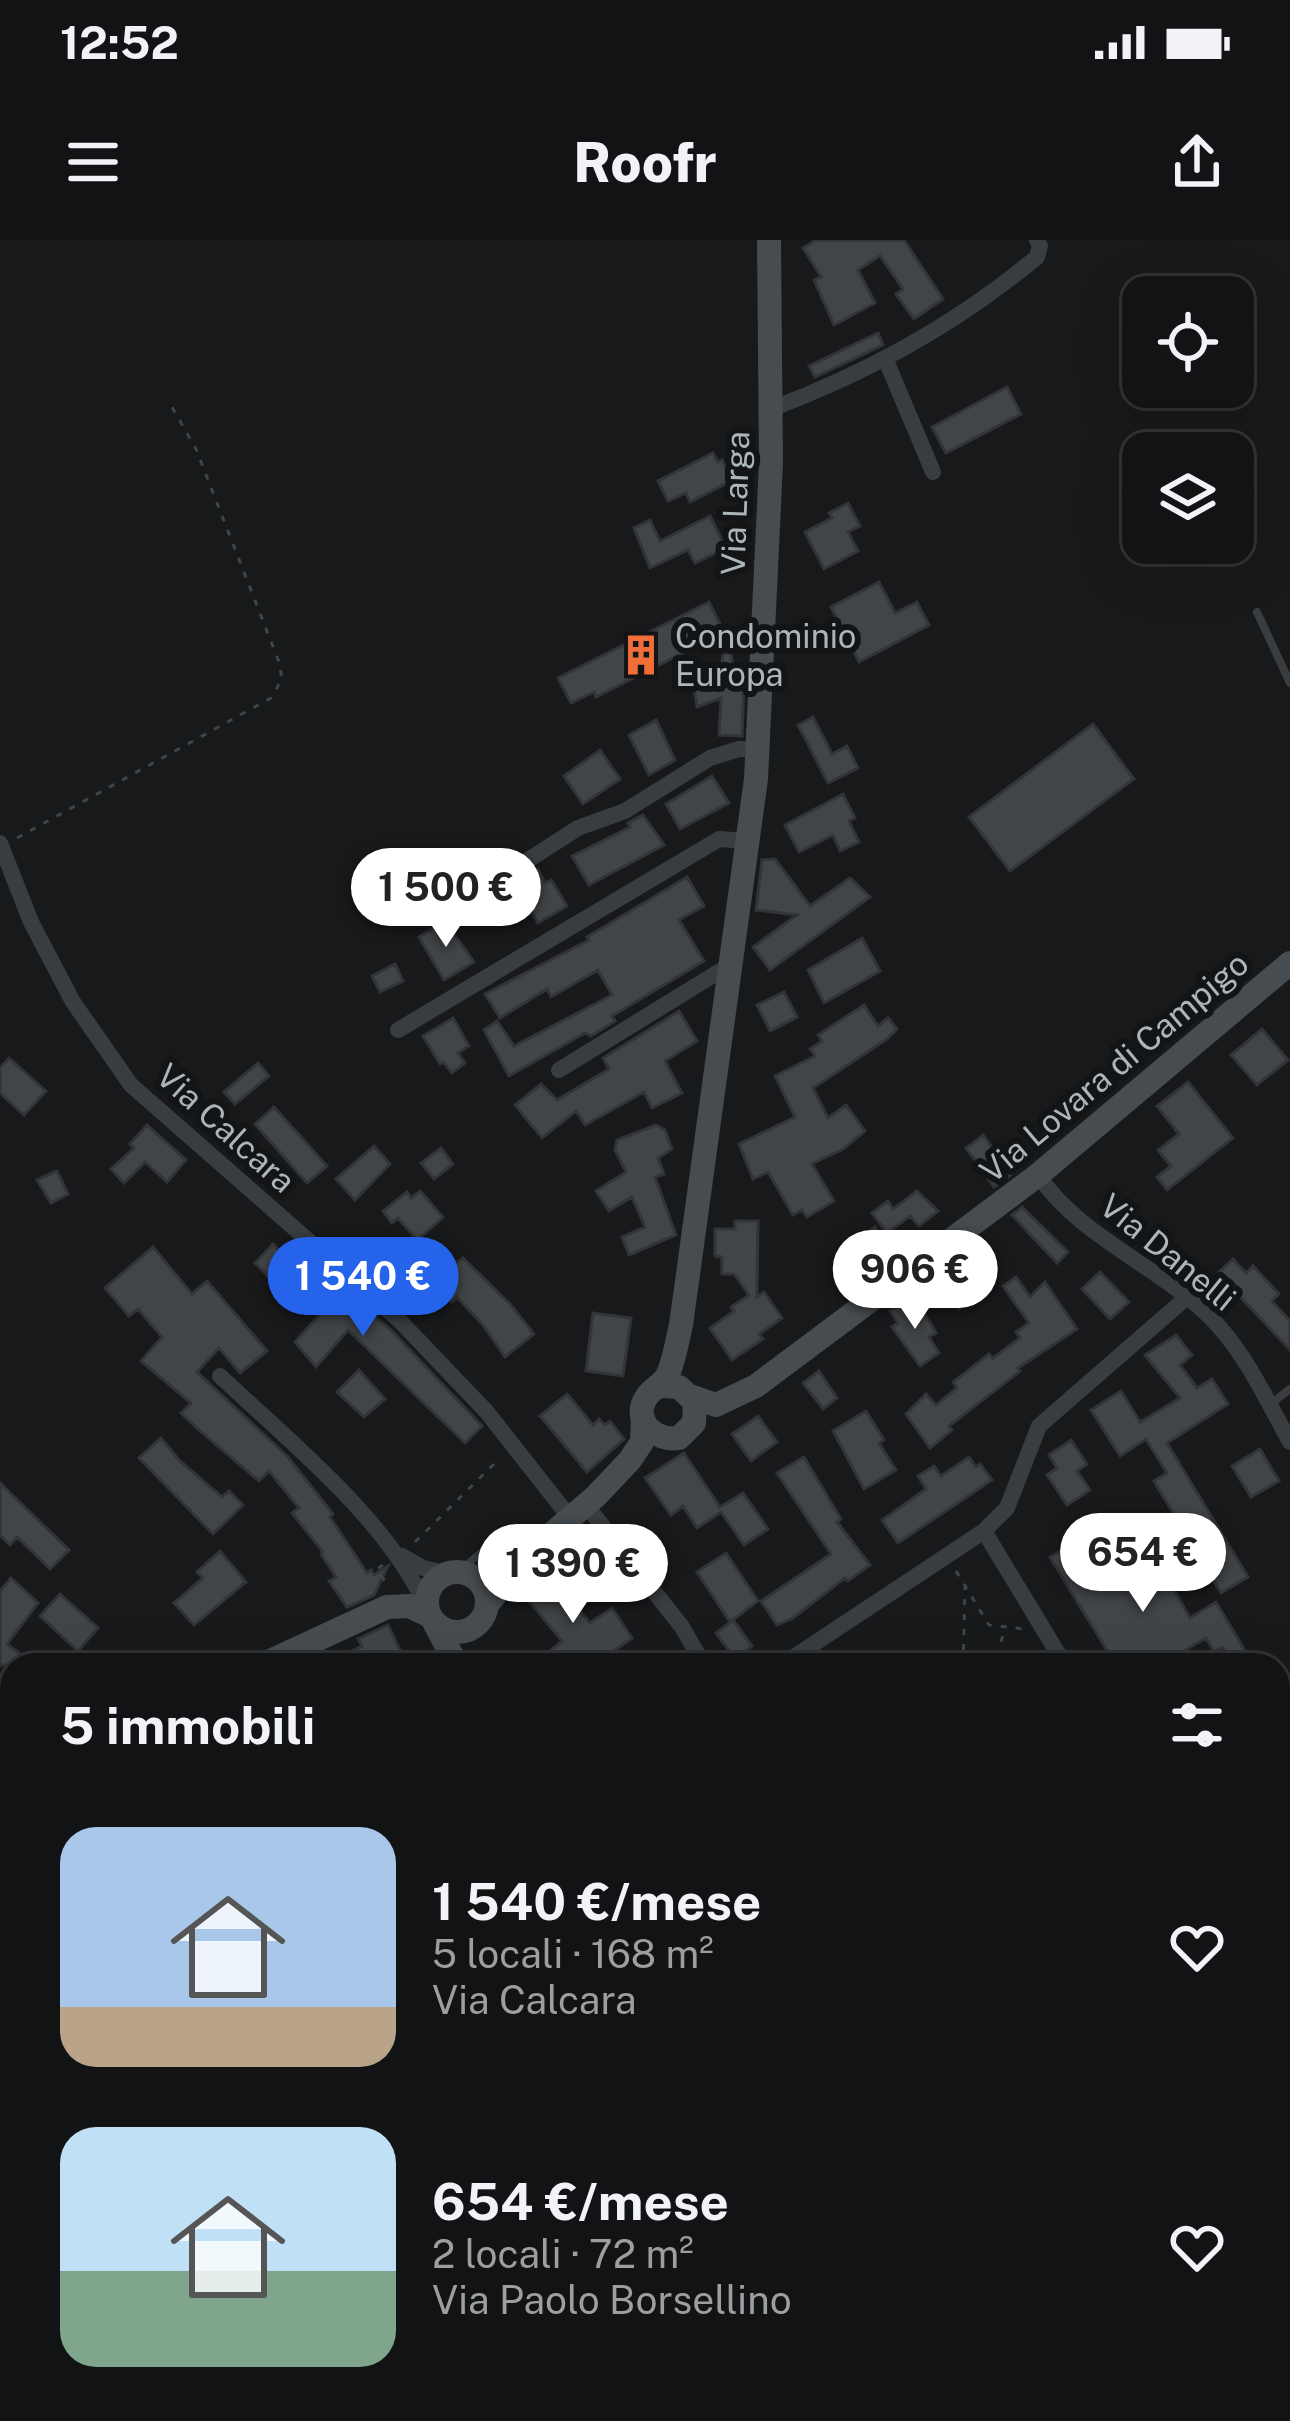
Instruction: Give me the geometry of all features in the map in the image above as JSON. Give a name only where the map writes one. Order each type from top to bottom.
[{"type":"street","name":"Via Larga","points":[[679,1391],[671,1367],[733,963],[757,749],[771,409],[769,240]]},
{"type":"street","points":[[771,409],[886,358],[954,320],[1036,257],[1037,240]]},
{"type":"street","points":[[886,358],[933,472]]},
{"type":"street","points":[[478,893],[578,828],[625,811],[710,758],[757,749]]},
{"type":"street","points":[[398,1030],[719,839],[749,841]]},
{"type":"street","name":"Via Calcara","points":[[2,848],[31,922],[73,1002],[131,1085],[400,1321],[584,1507],[682,1627],[697,1653]]},
{"type":"street","points":[[559,1070],[733,963]]},
{"type":"street","name":"Via Lovara di Campigo","points":[[483,1614],[541,1544],[584,1507],[684,1435],[729,1410],[1039,1175],[1290,963]]},
{"type":"street","name":"Via Danelli","points":[[1039,1175],[1068,1210],[1210,1318],[1238,1351],[1290,1442]]},
{"type":"street","points":[[800,1653],[984,1531],[1006,1508],[1039,1426],[1186,1298]]},
{"type":"street","points":[[220,1376],[440,1591],[454,1653]]},
{"type":"street","points":[[679,1391],[696,1418],[684,1435],[658,1437],[643,1418],[645,1399],[679,1391],[716,1405],[748,1392]]},
{"type":"street","name":"Via Lovara di Campigo","points":[[584,1507],[639,1448],[643,1418]]},
{"type":"street","points":[[984,1531],[1058,1653]]},
{"type":"street","name":"Via Lovara di Campigo","points":[[440,1591],[541,1544]]},
{"type":"street","points":[[398,1554],[423,1568],[440,1591],[453,1632],[463,1632],[483,1614]]},
{"type":"street","points":[[285,1653],[389,1599],[409,1606],[440,1591],[482,1585],[483,1614],[475,1653]]},
{"type":"lane","points":[[1257,612],[1290,682]]},
{"type":"lane","points":[[1270,1405],[1290,1389]]},
{"type":"path","points":[[2,848],[271,698],[279,688],[281,673],[271,642],[196,449],[172,407]]},
{"type":"path","points":[[389,1599],[377,1569],[508,1450]]},
{"type":"path","points":[[951,1564],[989,1625],[1032,1630]]},
{"type":"path","points":[[962,1653],[964,1585]]},
{"type":"path","points":[[998,1653],[1004,1627]]},
{"type":"building","points":[[816,240],[904,240],[943,299],[914,319],[896,294],[903,289],[880,256],[858,270],[875,303],[834,325],[814,280],[821,277],[803,248]]},
{"type":"building","points":[[878,333],[883,345],[815,377],[809,366]]},
{"type":"building","points":[[1007,387],[1021,414],[946,453],[932,427]]},
{"type":"building","points":[[713,453],[733,480],[690,502],[686,493],[668,501],[658,481]]},
{"type":"building","points":[[848,503],[860,526],[848,532],[858,551],[824,569],[805,532]]},
{"type":"building","points":[[710,516],[726,548],[695,563],[688,550],[650,568],[634,528],[650,520],[660,541]]},
{"type":"building","points":[[879,582],[895,613],[917,602],[929,625],[859,662],[831,607]]},
{"type":"building","name":"Condominio Europa","points":[[709,602],[724,632],[596,697],[594,692],[571,703],[558,678]]},
{"type":"building","points":[[723,653],[731,653],[735,681],[744,680],[742,736],[719,735],[721,698],[697,707],[694,687],[720,683]]},
{"type":"building","points":[[813,717],[832,754],[847,746],[858,768],[828,783],[798,725]]},
{"type":"building","points":[[656,720],[675,760],[649,775],[629,735]]},
{"type":"building","points":[[1093,724],[1134,779],[1010,871],[969,817]]},
{"type":"building","points":[[600,750],[620,779],[583,804],[564,776]]},
{"type":"building","points":[[712,776],[729,803],[680,829],[666,804]]},
{"type":"building","points":[[843,794],[855,818],[849,821],[859,842],[840,851],[833,835],[799,852],[785,825]]},
{"type":"building","points":[[643,815],[664,845],[589,885],[572,856],[630,827],[628,823]]},
{"type":"building","points":[[775,859],[810,906],[850,878],[870,897],[770,970],[753,947],[797,915],[756,910],[762,860]]},
{"type":"building","points":[[538,869],[567,906],[538,923],[516,883]]},
{"type":"building","points":[[687,877],[704,906],[679,920],[704,961],[612,1016],[615,1021],[591,1036],[585,1033],[509,1076],[484,1030],[497,1021],[514,1046],[612,995],[598,970],[551,997],[547,989],[500,1018],[485,994],[589,940],[587,937]]},
{"type":"building","points":[[445,921],[474,962],[444,980],[419,937]]},
{"type":"building","points":[[862,938],[880,971],[824,1003],[808,970]]},
{"type":"building","points":[[395,964],[403,981],[380,992],[372,976]]},
{"type":"building","points":[[784,992],[797,1017],[770,1031],[757,1005]]},
{"type":"building","points":[[864,1005],[878,1026],[888,1018],[897,1029],[813,1088],[828,1118],[846,1105],[865,1131],[843,1149],[812,1164],[834,1201],[807,1217],[802,1210],[793,1215],[768,1172],[753,1179],[739,1144],[795,1117],[775,1076],[815,1056],[810,1049],[822,1041],[818,1035]]},
{"type":"building","points":[[679,1011],[697,1041],[665,1061],[682,1093],[652,1108],[644,1092],[585,1125],[576,1111],[542,1138],[515,1105],[541,1084],[557,1100],[609,1069],[603,1058]]},
{"type":"building","points":[[453,1018],[469,1046],[458,1053],[465,1063],[452,1073],[440,1064],[423,1036]]},
{"type":"building","points":[[1262,1029],[1288,1060],[1257,1085],[1231,1055]]},
{"type":"building","points":[[9,1058],[46,1091],[24,1115],[0,1093],[0,1068]]},
{"type":"building","points":[[258,1063],[269,1076],[235,1104],[224,1092]]},
{"type":"building","points":[[1188,1082],[1233,1138],[1167,1190],[1157,1177],[1171,1166],[1158,1150],[1179,1134],[1157,1106]]},
{"type":"building","points":[[274,1107],[327,1166],[307,1183],[255,1124]]},
{"type":"building","points":[[147,1125],[186,1160],[167,1182],[145,1162],[124,1183],[111,1169],[134,1148],[130,1144]]},
{"type":"building","points":[[656,1125],[665,1130],[672,1149],[658,1158],[664,1174],[655,1177],[676,1235],[629,1255],[622,1237],[645,1227],[632,1197],[609,1211],[596,1191],[626,1172],[615,1150],[617,1140]]},
{"type":"building","points":[[983,1135],[1016,1171],[994,1187],[966,1148]]},
{"type":"building","points":[[374,1146],[390,1164],[355,1200],[336,1179]]},
{"type":"building","points":[[441,1148],[453,1164],[434,1179],[421,1163]]},
{"type":"building","points":[[57,1171],[68,1194],[51,1203],[37,1180]]},
{"type":"building","points":[[420,1191],[443,1217],[417,1240],[398,1218],[392,1223],[383,1211],[407,1192],[411,1198]]},
{"type":"building","points":[[917,1191],[938,1211],[919,1226],[910,1216],[887,1233],[872,1213],[888,1201],[893,1209]]},
{"type":"building","points":[[1022,1207],[1068,1252],[1057,1263],[1012,1215]]},
{"type":"building","points":[[735,1221],[758,1221],[757,1297],[764,1292],[782,1318],[759,1334],[763,1339],[732,1360],[710,1328],[749,1295],[734,1274],[722,1274],[722,1257],[715,1256],[715,1229],[735,1229]]},
{"type":"building","points":[[875,1227],[897,1260],[872,1279],[849,1245]]},
{"type":"building","points":[[273,1244],[302,1271],[306,1268],[350,1301],[353,1297],[391,1330],[482,1426],[465,1443],[348,1330],[316,1367],[295,1342],[321,1313],[300,1294],[293,1302],[255,1263]]},
{"type":"building","points":[[153,1247],[192,1294],[207,1281],[267,1351],[240,1373],[219,1348],[197,1372],[288,1457],[333,1514],[330,1517],[367,1573],[371,1570],[374,1575],[388,1566],[374,1595],[347,1607],[329,1581],[336,1577],[323,1552],[292,1513],[299,1508],[269,1471],[259,1481],[201,1432],[181,1413],[191,1403],[141,1361],[162,1337],[138,1309],[129,1316],[105,1288]]},
{"type":"building","points":[[463,1258],[534,1334],[505,1357],[457,1297],[452,1302],[434,1281]]},
{"type":"building","points":[[971,1258],[991,1289],[959,1309],[939,1278]]},
{"type":"building","points":[[1233,1259],[1246,1273],[1253,1266],[1279,1294],[1272,1301],[1290,1321],[1290,1350],[1218,1273]]},
{"type":"building","points":[[1100,1272],[1129,1302],[1110,1319],[1082,1289]]},
{"type":"building","points":[[1016,1277],[1030,1297],[1045,1282],[1077,1329],[1018,1368],[930,1448],[906,1414],[926,1394],[936,1405],[957,1388],[953,1382],[989,1354],[993,1358],[1020,1338],[1016,1332],[1029,1323],[1003,1286]]},
{"type":"building","points":[[907,1300],[914,1310],[920,1306],[936,1333],[929,1337],[939,1353],[920,1366],[892,1327],[898,1323],[890,1311]]},
{"type":"building","points":[[593,1313],[631,1318],[623,1376],[586,1371]]},
{"type":"building","points":[[1176,1335],[1192,1355],[1180,1365],[1197,1388],[1212,1379],[1228,1404],[1167,1443],[1248,1577],[1221,1593],[1154,1481],[1167,1473],[1146,1439],[1120,1456],[1091,1410],[1121,1391],[1140,1422],[1180,1398],[1145,1355]]},
{"type":"building","points":[[359,1370],[385,1399],[364,1417],[337,1392]]},
{"type":"building","points":[[819,1371],[837,1398],[823,1409],[803,1383]]},
{"type":"building","points":[[567,1394],[593,1425],[599,1419],[605,1425],[610,1421],[624,1439],[587,1472],[540,1416]]},
{"type":"building","points":[[866,1411],[896,1470],[864,1489],[833,1431]]},
{"type":"building","points":[[758,1416],[777,1442],[751,1461],[732,1434]]},
{"type":"building","points":[[161,1438],[222,1497],[229,1491],[243,1505],[213,1534],[139,1458]]},
{"type":"building","points":[[1071,1440],[1087,1464],[1077,1471],[1090,1490],[1067,1505],[1047,1475],[1057,1468],[1049,1455]]},
{"type":"building","points":[[1260,1449],[1279,1481],[1251,1497],[1232,1466]]},
{"type":"building","points":[[684,1453],[720,1507],[743,1493],[768,1529],[744,1545],[721,1512],[697,1528],[683,1506],[671,1515],[645,1478]]},
{"type":"building","points":[[804,1457],[841,1519],[837,1522],[870,1565],[777,1625],[761,1601],[831,1554],[777,1473]]},
{"type":"building","points":[[969,1457],[992,1480],[898,1543],[882,1520],[926,1489],[918,1476],[934,1466],[941,1476]]},
{"type":"building","points":[[0,1483],[69,1550],[50,1569],[17,1537],[10,1545],[0,1535]]},
{"type":"building","points":[[1073,1544],[1089,1571],[1105,1562],[1122,1591],[1160,1565],[1190,1618],[1216,1602],[1246,1653],[1226,1653],[1222,1647],[1214,1652],[1206,1638],[1180,1653],[1109,1653],[1050,1557]]},
{"type":"building","points":[[220,1551],[246,1582],[194,1625],[174,1603],[203,1578],[197,1572]]},
{"type":"building","points":[[726,1553],[758,1601],[730,1622],[697,1572]]},
{"type":"building","points":[[545,1568],[590,1623],[612,1608],[632,1638],[611,1653],[548,1653],[562,1641],[520,1590]]},
{"type":"building","points":[[11,1578],[38,1603],[7,1644],[19,1653],[0,1653],[0,1591]]},
{"type":"building","points":[[60,1594],[98,1628],[78,1651],[40,1616]]},
{"type":"building","points":[[733,1620],[752,1646],[743,1653],[731,1653],[716,1633]]},
{"type":"building","points":[[388,1625],[401,1653],[348,1653],[362,1646],[358,1639]]},
{"type":"place","name":"Condominio Europa","points":[[641,655]]}]
